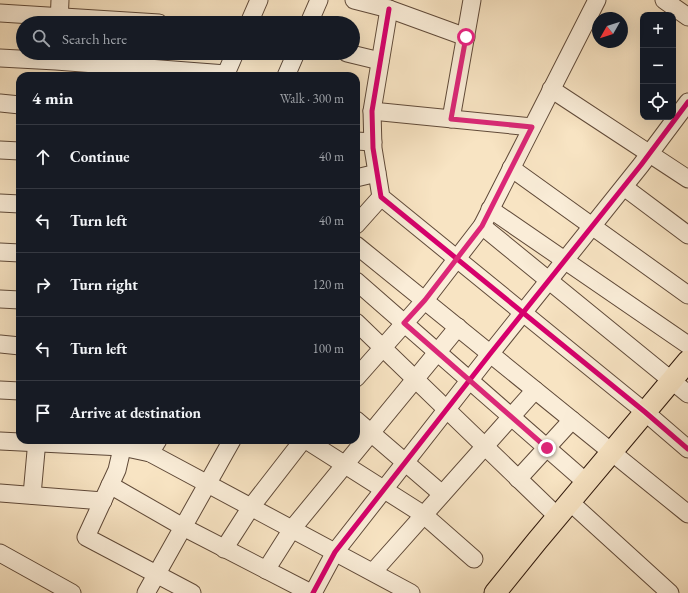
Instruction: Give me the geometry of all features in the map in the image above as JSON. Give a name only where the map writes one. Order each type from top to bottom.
[{"type":"main road","points":[[495,593],[688,362]]},
{"type":"street","points":[[252,16],[259,0]]},
{"type":"street","points":[[312,16],[319,0]]},
{"type":"street","points":[[354,0],[389,9],[466,37]]},
{"type":"street","points":[[451,119],[472,0]]},
{"type":"street","points":[[360,373],[425,300],[482,226],[597,0]]},
{"type":"street","points":[[664,0],[688,17]]},
{"type":"street","points":[[389,9],[372,111],[373,142],[381,197],[646,412],[688,449]]},
{"type":"street","points":[[0,13],[59,13],[89,16]]},
{"type":"street","points":[[360,57],[380,62]]},
{"type":"street","points":[[0,58],[16,59]]},
{"type":"street","points":[[22,60],[183,72]]},
{"type":"street","points":[[226,72],[232,60]]},
{"type":"street","points":[[288,72],[293,60]]},
{"type":"street","points":[[551,89],[688,180]]},
{"type":"street","points":[[110,485],[182,528],[312,593],[335,552],[490,354],[624,187],[688,102]]},
{"type":"street","points":[[0,103],[16,105]]},
{"type":"street","points":[[372,111],[532,127]]},
{"type":"street","points":[[360,141],[373,142]]},
{"type":"street","points":[[0,150],[16,152]]},
{"type":"street","points":[[511,168],[688,295]]},
{"type":"street","points":[[360,177],[377,173]]},
{"type":"street","points":[[624,187],[688,235]]},
{"type":"street","points":[[360,221],[381,197]]},
{"type":"street","points":[[0,203],[16,204]]},
{"type":"street","points":[[490,209],[688,345]]},
{"type":"street","points":[[482,226],[688,394]]},
{"type":"street","points":[[360,248],[688,514]]},
{"type":"street","points":[[0,252],[16,253]]},
{"type":"street","points":[[360,284],[587,483]]},
{"type":"street","points":[[0,299],[16,300]]},
{"type":"street","points":[[360,326],[518,479],[564,509],[670,593]]},
{"type":"street","points":[[266,570],[292,529],[458,327]]},
{"type":"street","points":[[0,344],[16,346]]},
{"type":"street","points":[[0,390],[16,391]]},
{"type":"street","points":[[373,572],[535,390]]},
{"type":"street","points":[[518,479],[572,420]]},
{"type":"street","points":[[360,423],[442,494]]},
{"type":"street","points":[[0,441],[16,441]]},
{"type":"street","points":[[32,495],[37,444]]},
{"type":"street","points":[[123,444],[116,470],[86,537],[192,593]]},
{"type":"street","points":[[133,444],[154,446],[207,484],[411,593]]},
{"type":"street","points":[[146,593],[230,444]]},
{"type":"street","points":[[224,549],[251,507],[301,444]]},
{"type":"street","points":[[311,444],[424,515],[474,558]]},
{"type":"street","points":[[0,493],[103,501]]},
{"type":"street","points":[[0,553],[72,593]]},
{"type":"cycle path","points":[[389,9],[372,111],[373,148],[381,197],[645,412],[688,449]]},
{"type":"cycle path","points":[[313,593],[335,552],[490,354],[641,165],[688,102]]},
{"type":"route","points":[[466,37],[451,119],[532,127],[482,226],[425,300],[404,323],[547,448]]}]
